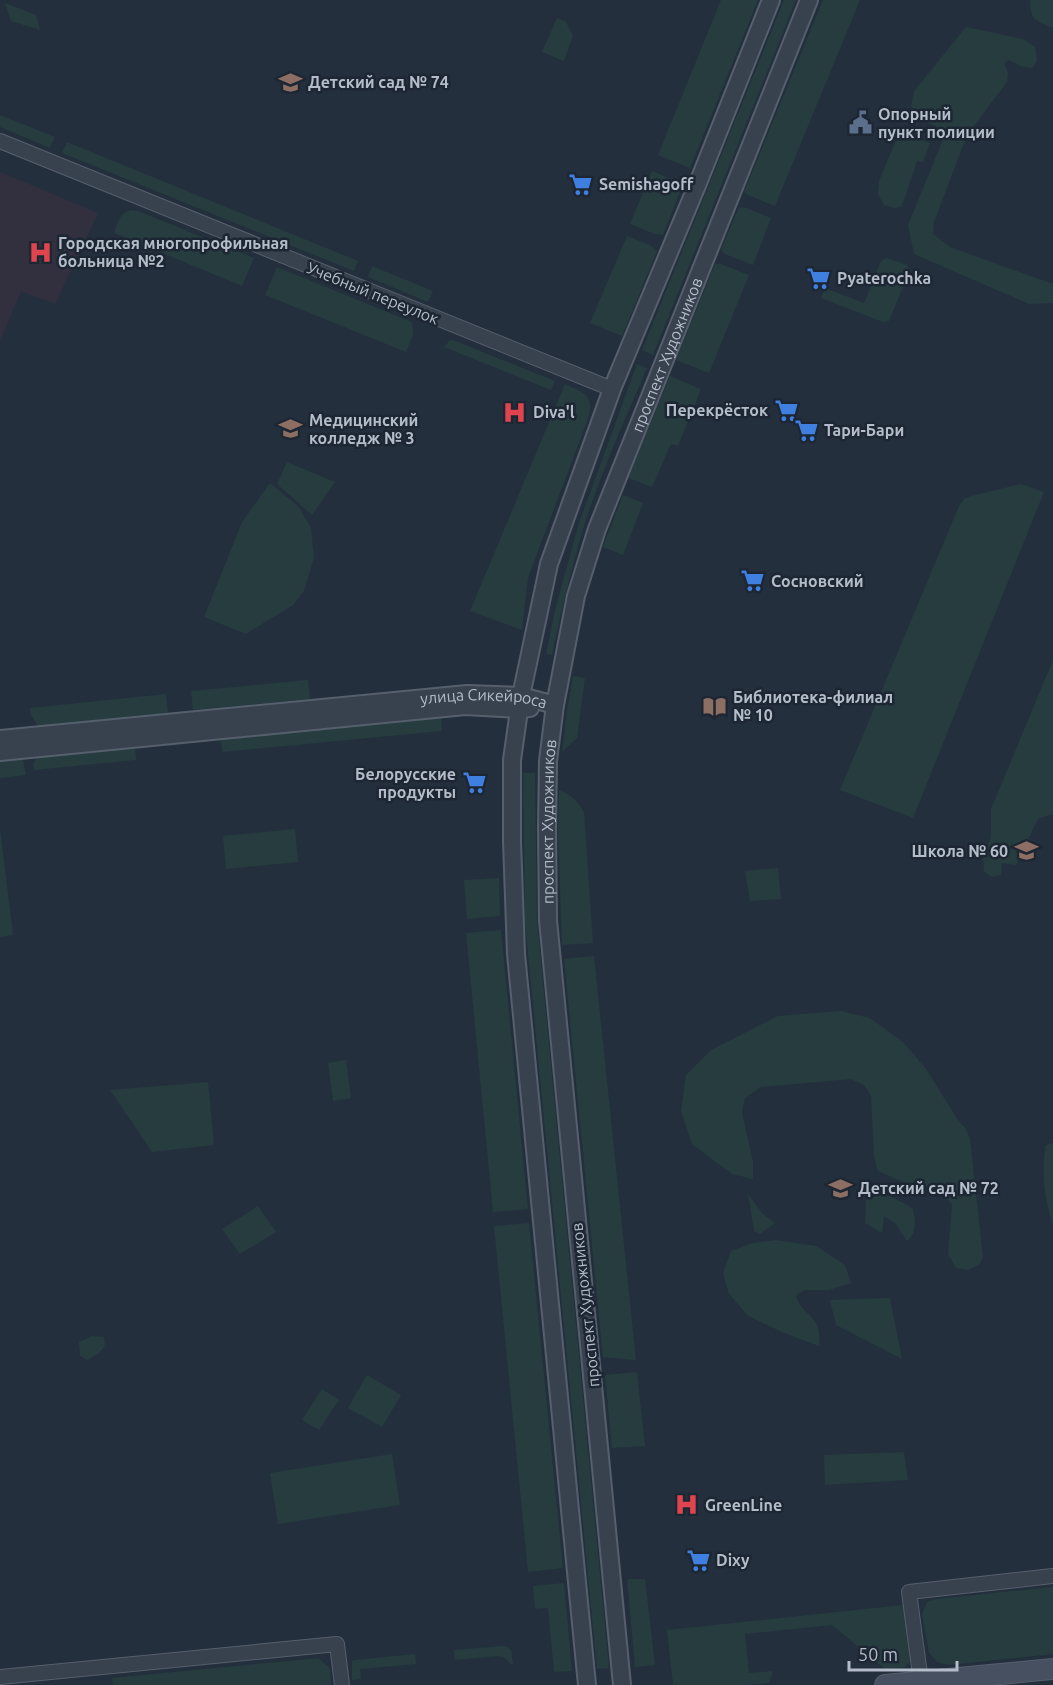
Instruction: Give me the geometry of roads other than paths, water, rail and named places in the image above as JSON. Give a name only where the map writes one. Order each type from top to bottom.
[{"type":"main road","points":[[885,1685],[1053,1668]]},
{"type":"street","name":"проспект Художников","points":[[587,1685],[515,943],[511,812],[512,760],[520,702],[549,564],[612,390],[771,0]]},
{"type":"street","name":"проспект Художников","points":[[622,1685],[550,952],[548,761],[561,666],[576,596],[597,529],[809,0]]},
{"type":"street","name":"Учебный переулок","points":[[0,141],[612,390]]},
{"type":"street","name":"улица Сикейроса","points":[[0,739],[467,694],[555,705]]},
{"type":"street","name":"улица Сикейроса","points":[[0,752],[520,702]]},
{"type":"street","points":[[921,1682],[909,1592],[1053,1576]]},
{"type":"street","points":[[0,1677],[337,1644],[342,1685]]},
{"type":"place","name":"Детский сад № 74","points":[[290,82]]},
{"type":"place","name":"Опорный пункт полиции","points":[[860,123]]},
{"type":"place","name":"Semishagoff","points":[[581,184]]},
{"type":"place","name":"Городская многопрофильная больница №2","points":[[40,252]]},
{"type":"place","name":"Pyaterochka","points":[[819,278]]},
{"type":"place","name":"Перекрёсток","points":[[786,410]]},
{"type":"place","name":"Diva'l","points":[[515,412]]},
{"type":"place","name":"Медицинский колледж № 3","points":[[291,429]]},
{"type":"place","name":"Тари-Бари","points":[[806,430]]},
{"type":"place","name":"Сосновский","points":[[753,581]]},
{"type":"place","name":"Библиотека-филиал № 10","points":[[715,706]]},
{"type":"place","name":"Белорусские продукты","points":[[474,783]]},
{"type":"place","name":"Школа № 60","points":[[1026,851]]},
{"type":"place","name":"Детский сад № 72","points":[[840,1188]]},
{"type":"place","name":"GreenLine","points":[[687,1505]]},
{"type":"place","name":"Dixy","points":[[698,1560]]}]
